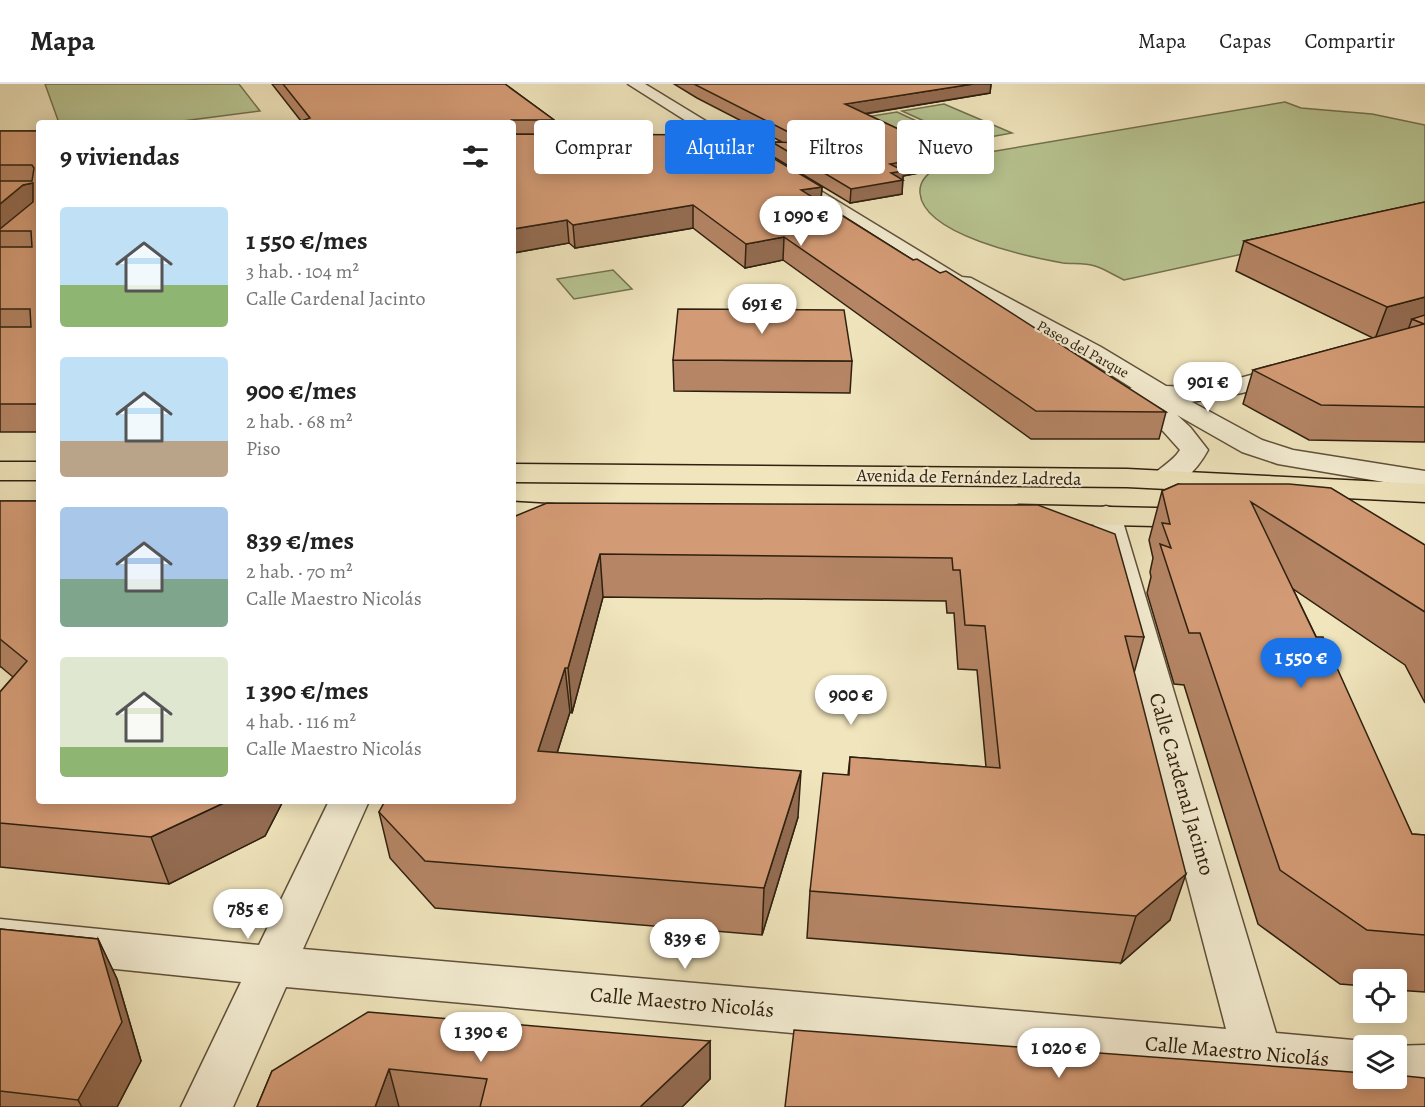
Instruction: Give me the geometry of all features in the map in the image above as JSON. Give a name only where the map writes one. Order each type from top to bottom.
[{"type":"highway","points":[[0,471],[36,471]]},
{"type":"highway","name":"Avenida de Fernández Ladreda","points":[[516,473],[1162,480],[1425,493]]},
{"type":"highway","points":[[516,512],[595,512]]},
{"type":"highway","name":"Avenida de Fernández Ladreda","points":[[987,514],[1234,519]]},
{"type":"street","name":"Paseo del Parque","points":[[636,84],[695,120]]},
{"type":"street","name":"Paseo del Parque","points":[[775,169],[946,274],[1172,424],[1186,436],[1194,450],[1187,462],[1162,480]]},
{"type":"street","name":"Paseo del Parque","points":[[946,274],[1252,446],[1288,459],[1425,480]]},
{"type":"street","points":[[1007,315],[1027,324],[1118,381],[1142,390],[1162,394],[1222,389],[1316,365]]},
{"type":"street","name":"Calle Cardenal Jacinto","points":[[1106,515],[1257,1053]]},
{"type":"street","points":[[207,1107],[348,804]]},
{"type":"street","name":"Calle Maestro Nicolás","points":[[0,938],[271,966],[1353,1062]]},
{"type":"street","points":[[1407,1067],[1425,1068]]},
{"type":"green space","points":[[45,84],[239,84],[260,111],[190,120],[58,120]]},
{"type":"green space","points":[[1285,102],[1301,108],[1372,114],[1425,125],[1425,214],[1124,280],[1095,266],[1063,263],[980,241],[939,221],[926,208],[920,193],[921,185],[929,174],[994,174],[994,151]]},
{"type":"green space","points":[[944,104],[982,120],[922,120],[902,111]]},
{"type":"green space","points":[[897,112],[914,120],[897,120],[897,140],[885,134],[885,120],[853,119]]},
{"type":"green space","points":[[994,125],[1012,133],[994,136]]},
{"type":"green space","points":[[613,270],[632,289],[574,299],[557,279]]},
{"type":"building","points":[[283,84],[505,84],[554,120],[511,120],[304,120],[310,118]]},
{"type":"building","points":[[694,84],[973,84],[845,104],[879,120],[787,120],[787,131],[775,125],[775,120],[765,120]]},
{"type":"building","points":[[885,123],[897,128],[897,163],[890,164],[897,168],[897,172],[891,173],[903,180],[851,189],[826,174],[885,174]]},
{"type":"building","points":[[0,131],[36,131],[36,404],[0,404],[0,327],[31,327],[30,309],[0,309],[0,247],[32,247],[31,231],[0,231],[0,229],[33,202],[33,183],[23,185],[0,204],[0,181],[32,181],[34,168],[32,165],[0,165]]},
{"type":"building","points":[[516,134],[534,134],[534,174],[653,174],[653,135],[665,135],[665,174],[775,174],[775,159],[787,166],[787,174],[800,174],[822,187],[801,190],[913,260],[917,259],[940,273],[946,271],[1166,412],[1036,411],[784,237],[746,244],[693,205],[573,225],[567,220],[516,228]]},
{"type":"building","points":[[787,142],[787,151],[775,144]]},
{"type":"building","points":[[1425,202],[1425,297],[1387,307],[1244,241]]},
{"type":"building","points":[[678,309],[844,310],[852,361],[673,360]]},
{"type":"building","points":[[1425,315],[1425,407],[1321,405],[1253,370],[1424,324],[1412,319]]},
{"type":"building","points":[[1178,484],[1289,484],[1331,488],[1425,545],[1425,612],[1251,502],[1316,637],[1323,637],[1412,834],[1425,835],[1425,935],[1367,930],[1280,870],[1200,633],[1189,633],[1160,544],[1171,548],[1162,523],[1170,524],[1162,491]]},
{"type":"building","points":[[0,501],[36,501],[36,804],[222,804],[151,837],[0,823],[0,692],[27,661],[0,639]]},
{"type":"building","points":[[547,503],[1038,505],[1115,534],[1144,637],[1125,636],[1186,874],[1136,916],[810,891],[823,773],[849,775],[850,757],[1000,768],[985,626],[965,625],[960,570],[953,570],[952,558],[600,554],[568,668],[565,668],[538,751],[801,771],[764,888],[425,861],[379,812],[383,804],[516,804],[516,516]]},
{"type":"building","points":[[0,929],[98,939],[122,1022],[78,1100],[0,1091]]},
{"type":"building","points":[[368,1012],[710,1041],[640,1107],[480,1107],[487,1079],[389,1069],[375,1107],[257,1107],[272,1071]]},
{"type":"building","points":[[794,1030],[1353,1072],[1353,1089],[1407,1089],[1407,1076],[1425,1078],[1425,1107],[785,1107]]}]
